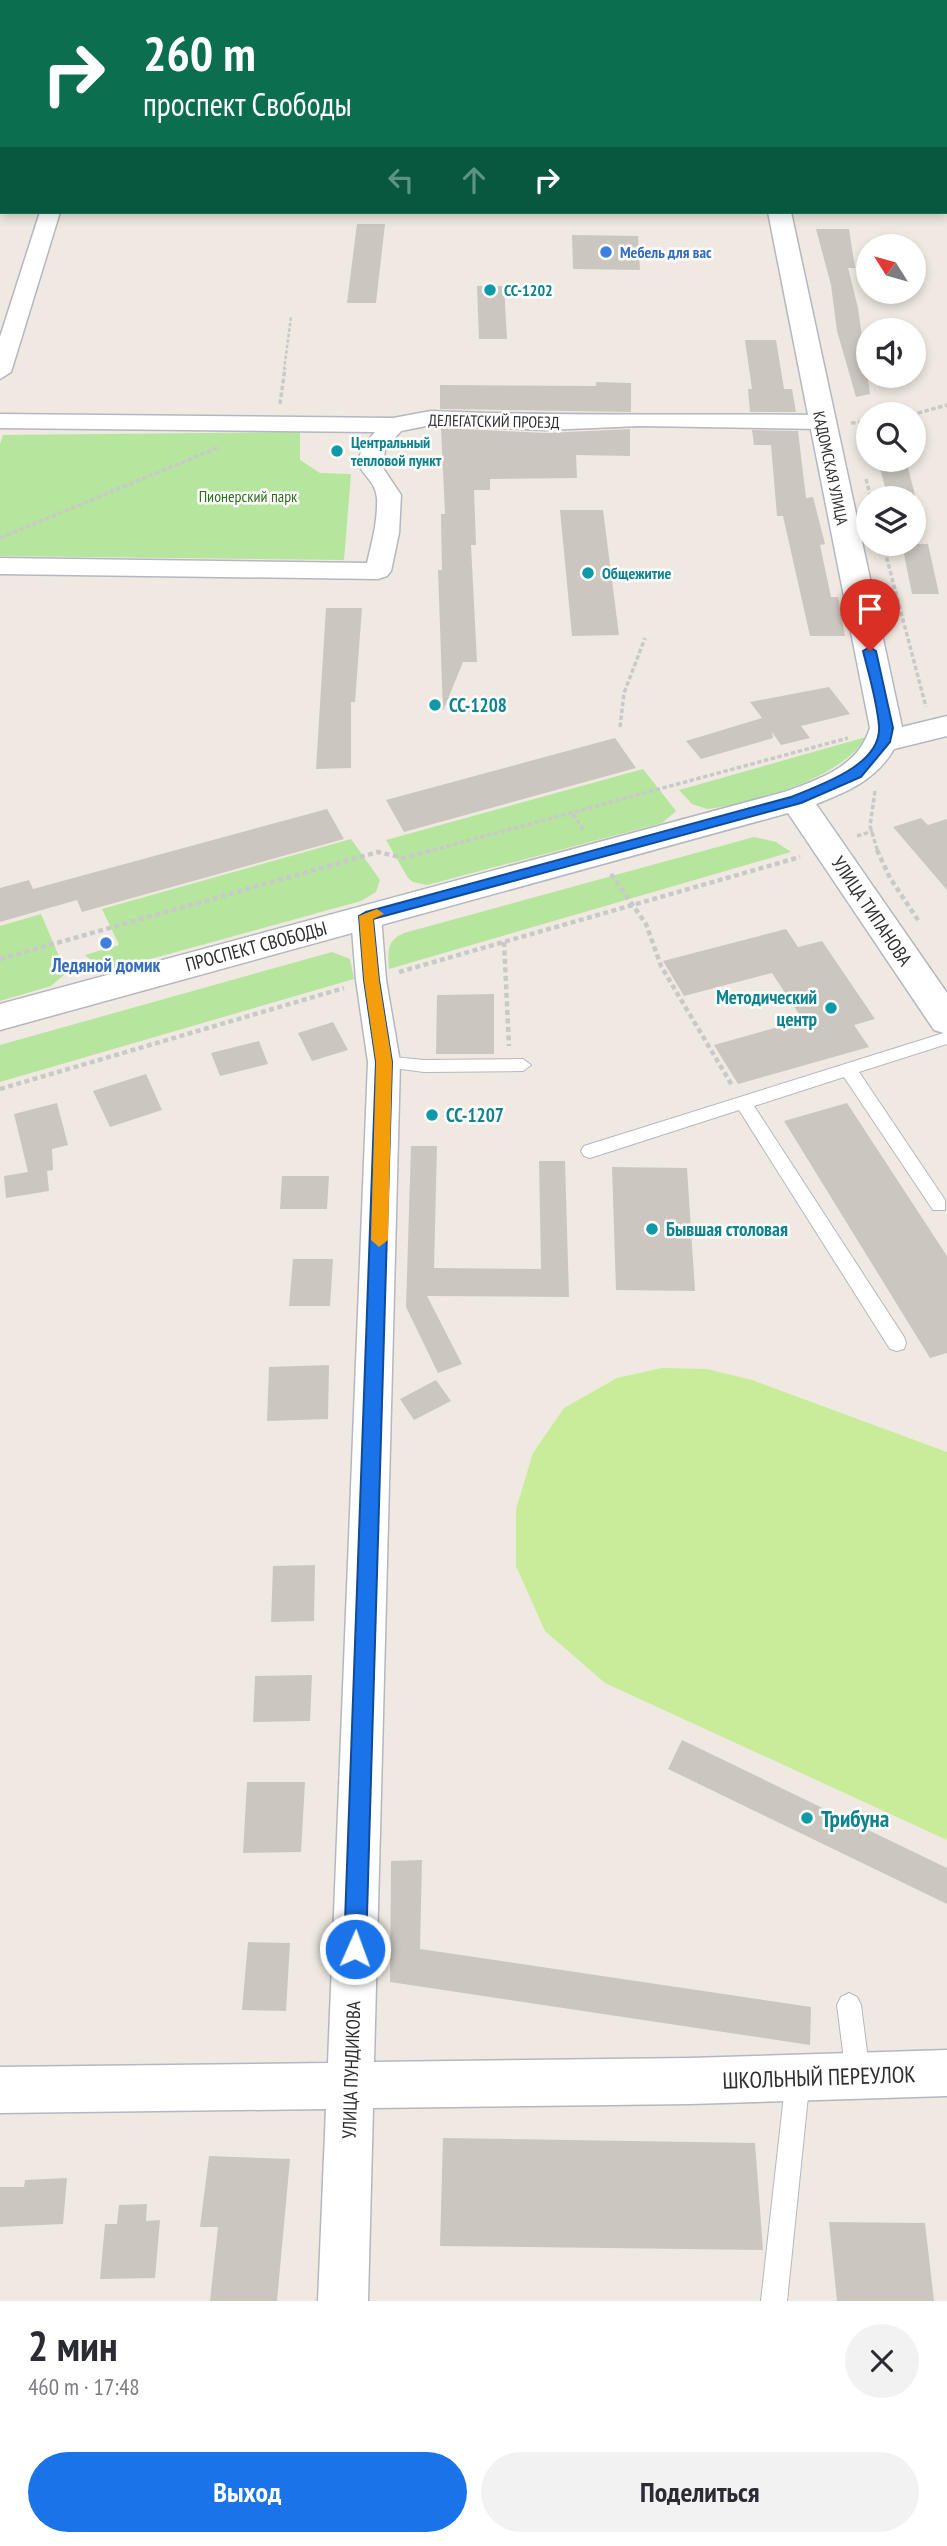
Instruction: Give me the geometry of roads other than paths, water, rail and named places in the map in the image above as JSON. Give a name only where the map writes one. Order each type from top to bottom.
[{"type":"street","points":[[0,372],[49,214]]},
{"type":"street","name":"КАДОМСКАЯ УЛИЦА","points":[[779,214],[821,422],[893,735]]},
{"type":"street","name":"ДЕЛЕГАТСКИЙ ПРОЕЗД","points":[[0,421],[393,425],[431,418],[546,423],[640,419],[821,422]]},
{"type":"street","points":[[0,566],[378,571],[387,533],[388,495],[371,468],[373,448],[393,425]]},
{"type":"street","points":[[796,800],[856,774],[893,735],[937,713]]},
{"type":"street","name":"ПРОСПЕКТ СВОБОДЫ","points":[[0,1017],[796,800]]},
{"type":"street","name":"УЛИЦА ТИПАНОВА","points":[[796,800],[947,1021]]},
{"type":"street","name":"УЛИЦА ПУНДИКОВА","points":[[344,2301],[384,1062],[371,980],[366,916]]},
{"type":"street","name":"ШКОЛЬНЫЙ ПЕРЕУЛОК","points":[[0,2090],[690,2081],[947,2073]]},
{"type":"lane","points":[[590,1151],[947,1038]]},
{"type":"lane","points":[[384,1062],[424,1066],[516,1065]]},
{"type":"lane","points":[[848,1069],[939,1205]]},
{"type":"lane","points":[[743,1103],[897,1343]]},
{"type":"lane","points":[[849,2005],[858,2076]]},
{"type":"lane","points":[[774,2301],[798,2077]]},
{"type":"place","name":"Мебель для вас","points":[[606,252]]},
{"type":"place","name":"СС-1202","points":[[490,290]]},
{"type":"place","name":"Центральный тепловой пункт","points":[[337,451]]},
{"type":"place","name":"Общежитие","points":[[588,573]]},
{"type":"place","name":"СС-1208","points":[[435,705]]},
{"type":"place","name":"Ледяной домик","points":[[106,943]]},
{"type":"place","name":"Методический центр","points":[[831,1008]]},
{"type":"place","name":"СС-1207","points":[[432,1115]]},
{"type":"place","name":"Бывшая столовая","points":[[652,1229]]},
{"type":"place","name":"Трибуна","points":[[807,1818]]},
{"type":"park label","name":"Пионерский парк","points":[[248,496]]}]
